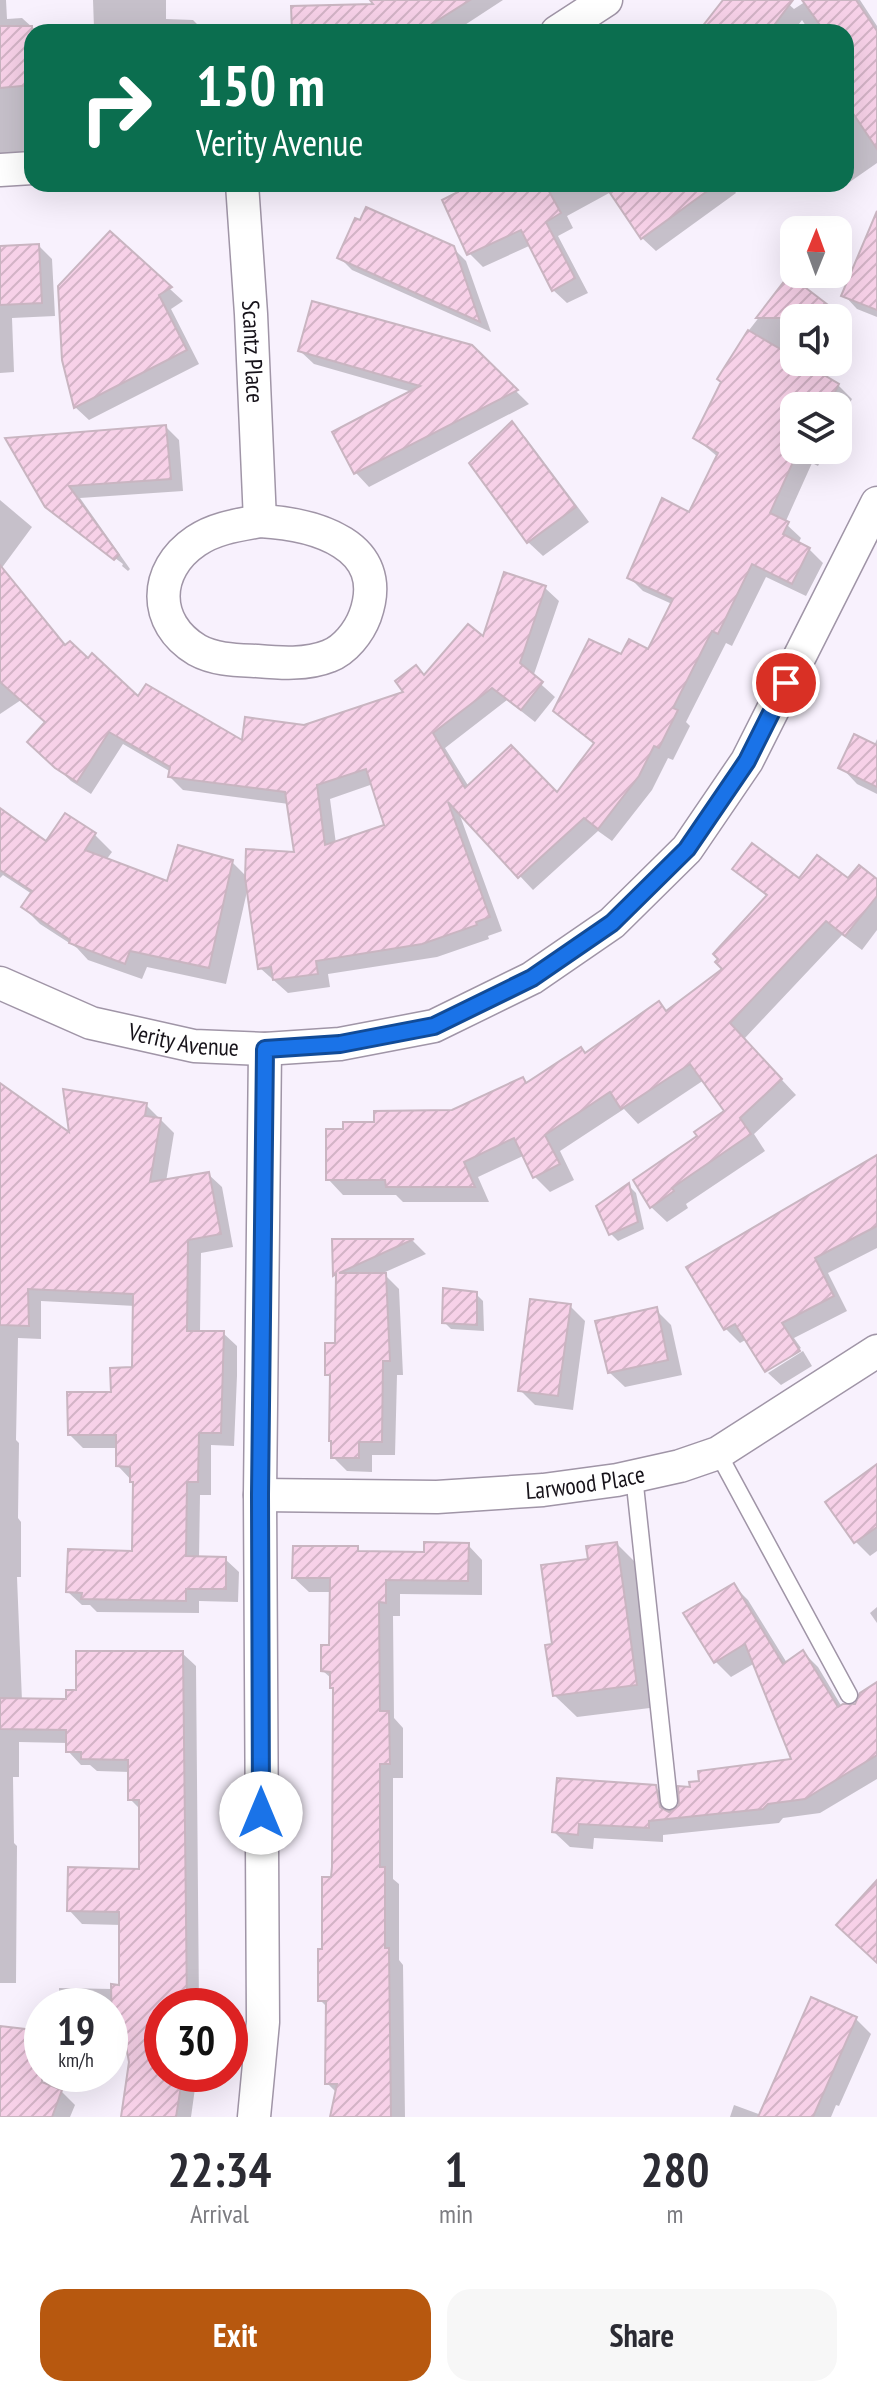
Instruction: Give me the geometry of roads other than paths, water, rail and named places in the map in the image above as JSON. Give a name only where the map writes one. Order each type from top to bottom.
[{"type":"street","points":[[569,24],[606,0]]},
{"type":"street","points":[[0,170],[24,168]]},
{"type":"street","name":"Scantz Place","points":[[243,192],[260,521]]},
{"type":"street","name":"Verity Avenue","points":[[0,983],[91,1023],[194,1046],[265,1049],[340,1044],[434,1026],[532,978],[612,923],[687,849],[747,761],[877,503]]},
{"type":"street","points":[[260,521],[311,527],[334,537],[349,547],[368,574],[369,603],[364,620],[352,639],[332,656],[306,662],[226,659],[203,653],[184,642],[166,619],[162,601],[168,577],[177,559],[197,540],[226,527],[260,521]]},
{"type":"street","points":[[254,2117],[263,2022],[260,1495],[265,1049]]},
{"type":"street","name":"Larwood Place","points":[[260,1495],[437,1497],[543,1490],[680,1466],[718,1453],[877,1351]]},
{"type":"lane","points":[[718,1453],[849,1695]]},
{"type":"lane","points":[[634,1476],[669,1801]]}]
